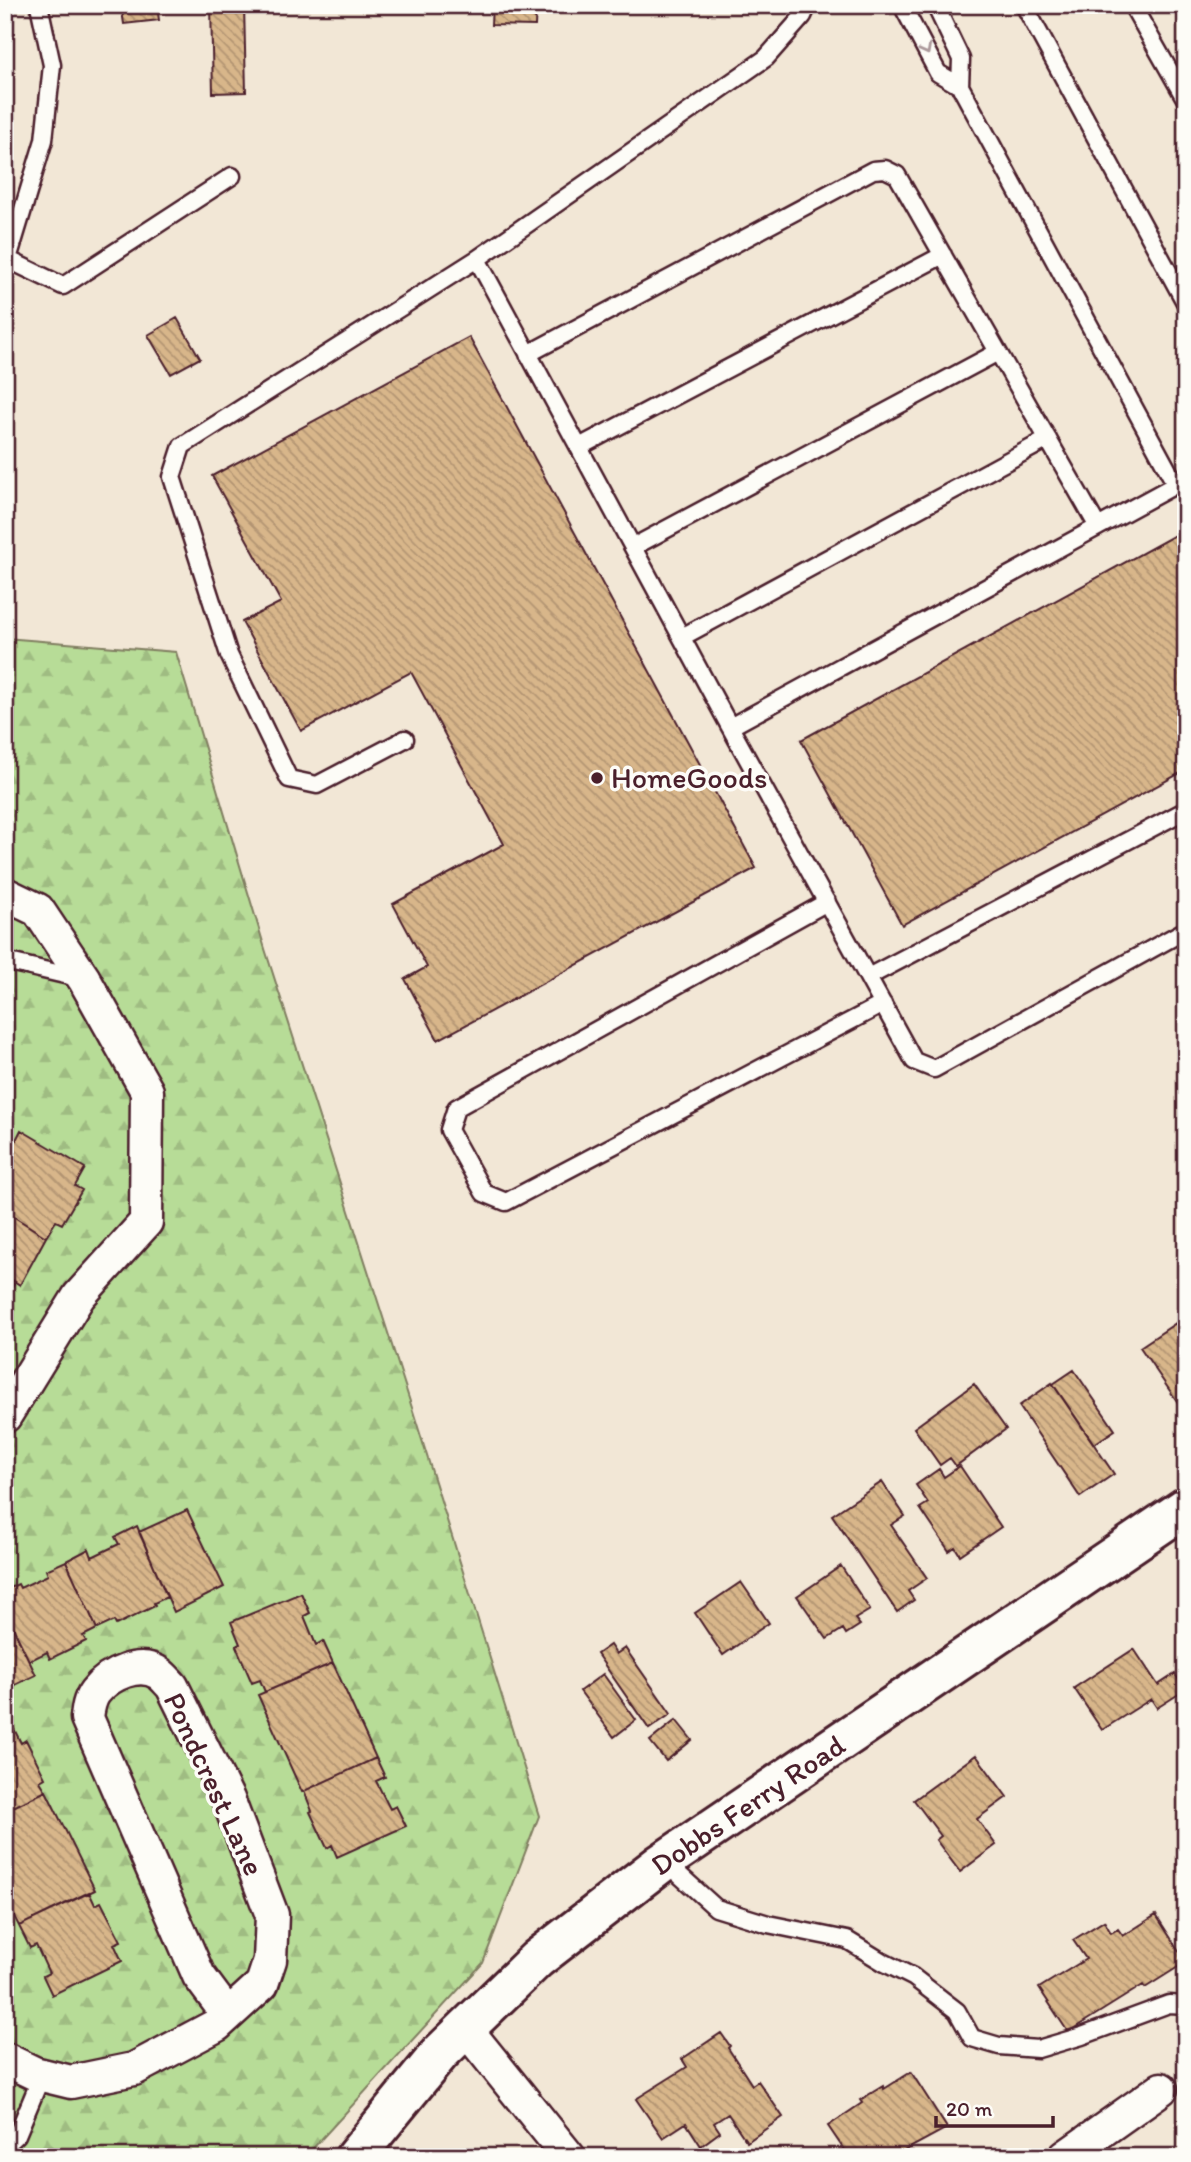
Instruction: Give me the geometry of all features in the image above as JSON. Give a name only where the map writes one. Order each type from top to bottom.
[{"type":"main road","name":"Dobbs Ferry Road","points":[[355,2157],[440,2053],[537,1959],[664,1861],[1186,1507]]},
{"type":"street","points":[[5,894],[38,910],[84,979],[147,1091],[146,1222],[79,1296],[5,1416]]},
{"type":"street","name":"Pondcrest Lane","points":[[5,2059],[41,2075],[71,2082],[134,2069],[217,2025],[228,2015],[262,1984],[270,1959],[272,1915],[228,1800],[172,1686],[160,1674],[146,1668],[128,1670],[110,1678],[95,1692],[88,1705],[87,1718],[199,1976],[228,2015]]},
{"type":"street","points":[[466,2029],[569,2157]]},
{"type":"street","points":[[1065,2157],[1161,2088]]},
{"type":"lane","points":[[39,5],[52,65],[44,140],[6,262],[63,286],[232,176]]},
{"type":"lane","points":[[405,739],[317,785],[289,779],[229,654],[172,477],[182,446],[477,259],[766,58],[803,16],[808,5]]},
{"type":"lane","points":[[730,727],[1181,482],[960,86],[938,72],[902,5]]},
{"type":"lane","points":[[935,5],[961,59],[960,86]]},
{"type":"lane","points":[[1024,5],[1186,304]]},
{"type":"lane","points":[[1132,5],[1186,100]]},
{"type":"lane","points":[[528,354],[873,170],[885,169],[897,175],[1098,527]]},
{"type":"lane","points":[[579,447],[943,256]]},
{"type":"lane","points":[[477,259],[914,1061],[934,1069],[1186,930]]},
{"type":"lane","points":[[633,547],[998,352]]},
{"type":"lane","points":[[682,637],[1048,439]]},
{"type":"lane","points":[[868,977],[1186,810]]},
{"type":"lane","points":[[827,902],[456,1108],[449,1130],[484,1193],[506,1202],[883,1004]]},
{"type":"lane","points":[[5,961],[84,979]]},
{"type":"lane","points":[[664,1861],[716,1908],[768,1924],[847,1940],[924,1986],[957,2011],[972,2038],[999,2046],[1038,2049],[1169,2004],[1186,2005]]},
{"type":"lane","points":[[5,2146],[17,2135],[41,2075]]},
{"type":"green space","points":[[5,638],[176,652],[265,949],[539,1816],[483,1963],[305,2157],[5,2157]]},
{"type":"building","points":[[211,5],[244,5],[246,92],[213,93]]},
{"type":"building","points":[[492,5],[536,5],[535,26],[491,25]]},
{"type":"building","points":[[1174,5],[1186,5],[1186,27]]},
{"type":"building","points":[[157,6],[159,20],[124,24],[122,11]]},
{"type":"building","points":[[177,318],[200,358],[171,374],[148,335]]},
{"type":"building","points":[[469,337],[756,868],[438,1040],[405,979],[427,967],[393,904],[504,844],[411,672],[301,731],[242,622],[281,602],[212,476]]},
{"type":"building","points":[[1186,529],[1186,770],[902,925],[801,740]]},
{"type":"building","points":[[21,1130],[85,1168],[75,1186],[82,1190],[62,1224],[56,1221],[46,1237],[5,1211],[5,1162]]},
{"type":"building","points":[[5,1211],[46,1237],[20,1285],[5,1275]]},
{"type":"building","points":[[5,1275],[15,1282],[5,1302]]},
{"type":"building","points":[[1176,1323],[1186,1338],[1186,1411],[1140,1347]]},
{"type":"building","points":[[1074,1370],[1115,1430],[1094,1444],[1053,1384]]},
{"type":"building","points":[[1052,1383],[1114,1474],[1080,1497],[1019,1406]]},
{"type":"building","points":[[974,1384],[1006,1429],[956,1466],[950,1458],[940,1465],[914,1428]]},
{"type":"building","points":[[960,1466],[1001,1527],[960,1555],[955,1547],[949,1551],[920,1508],[928,1503],[916,1485],[939,1469],[944,1477]]},
{"type":"building","points":[[882,1482],[905,1516],[891,1525],[927,1578],[908,1591],[914,1600],[897,1612],[832,1515]]},
{"type":"building","points":[[187,1510],[224,1587],[174,1612],[139,1532]]},
{"type":"building","points":[[137,1526],[167,1597],[154,1603],[155,1606],[116,1625],[114,1621],[97,1629],[66,1561],[89,1549],[92,1557],[119,1544],[115,1537]]},
{"type":"building","points":[[66,1561],[97,1629],[83,1636],[86,1641],[50,1659],[47,1652],[29,1661],[5,1611],[5,1590],[18,1584],[20,1588],[48,1575],[46,1570]]},
{"type":"building","points":[[841,1566],[870,1610],[855,1619],[860,1625],[846,1634],[843,1629],[827,1639],[797,1596]]},
{"type":"building","points":[[741,1582],[769,1623],[723,1655],[695,1613]]},
{"type":"building","points":[[301,1593],[310,1613],[304,1616],[316,1645],[323,1641],[333,1663],[265,1692],[260,1680],[252,1683],[236,1646],[240,1644],[231,1622]]},
{"type":"building","points":[[5,1611],[36,1675],[5,1690]]},
{"type":"building","points":[[610,1645],[616,1654],[625,1648],[671,1714],[649,1729],[597,1654]]},
{"type":"building","points":[[1134,1649],[1158,1685],[1175,1674],[1185,1690],[1157,1708],[1151,1699],[1102,1730],[1074,1688]]},
{"type":"building","points":[[333,1663],[376,1758],[302,1792],[258,1695]]},
{"type":"building","points":[[603,1674],[636,1720],[614,1737],[580,1691]]},
{"type":"building","points":[[676,1720],[692,1740],[666,1761],[650,1741]]},
{"type":"building","points":[[12,1725],[21,1743],[26,1740],[45,1778],[40,1781],[46,1791],[5,1811],[5,1729]]},
{"type":"building","points":[[976,1755],[1007,1797],[977,1819],[996,1845],[960,1872],[936,1840],[941,1836],[914,1800]]},
{"type":"building","points":[[376,1758],[385,1777],[376,1781],[390,1809],[396,1806],[406,1826],[337,1857],[332,1845],[327,1848],[310,1812],[312,1811],[304,1791]]},
{"type":"building","points":[[46,1791],[95,1890],[19,1926],[5,1899],[5,1811]]},
{"type":"building","points":[[89,1892],[95,1905],[101,1902],[121,1941],[114,1944],[122,1961],[52,1995],[43,1976],[49,1973],[36,1945],[30,1948],[19,1926]]},
{"type":"building","points":[[1156,1915],[1186,1962],[1145,1988],[1143,1985],[1068,2032],[1039,1988],[1086,1959],[1073,1940],[1104,1921],[1111,1933],[1118,1929],[1123,1936]]},
{"type":"building","points":[[721,2033],[752,2085],[758,2081],[783,2117],[747,2142],[728,2114],[714,2123],[720,2132],[701,2146],[686,2123],[663,2138],[636,2099],[687,2067],[682,2059]]},
{"type":"building","points":[[911,2072],[947,2128],[893,2157],[849,2157],[828,2126],[862,2103],[860,2100]]},
{"type":"place","name":"HomeGoods","points":[[597,778]]}]
